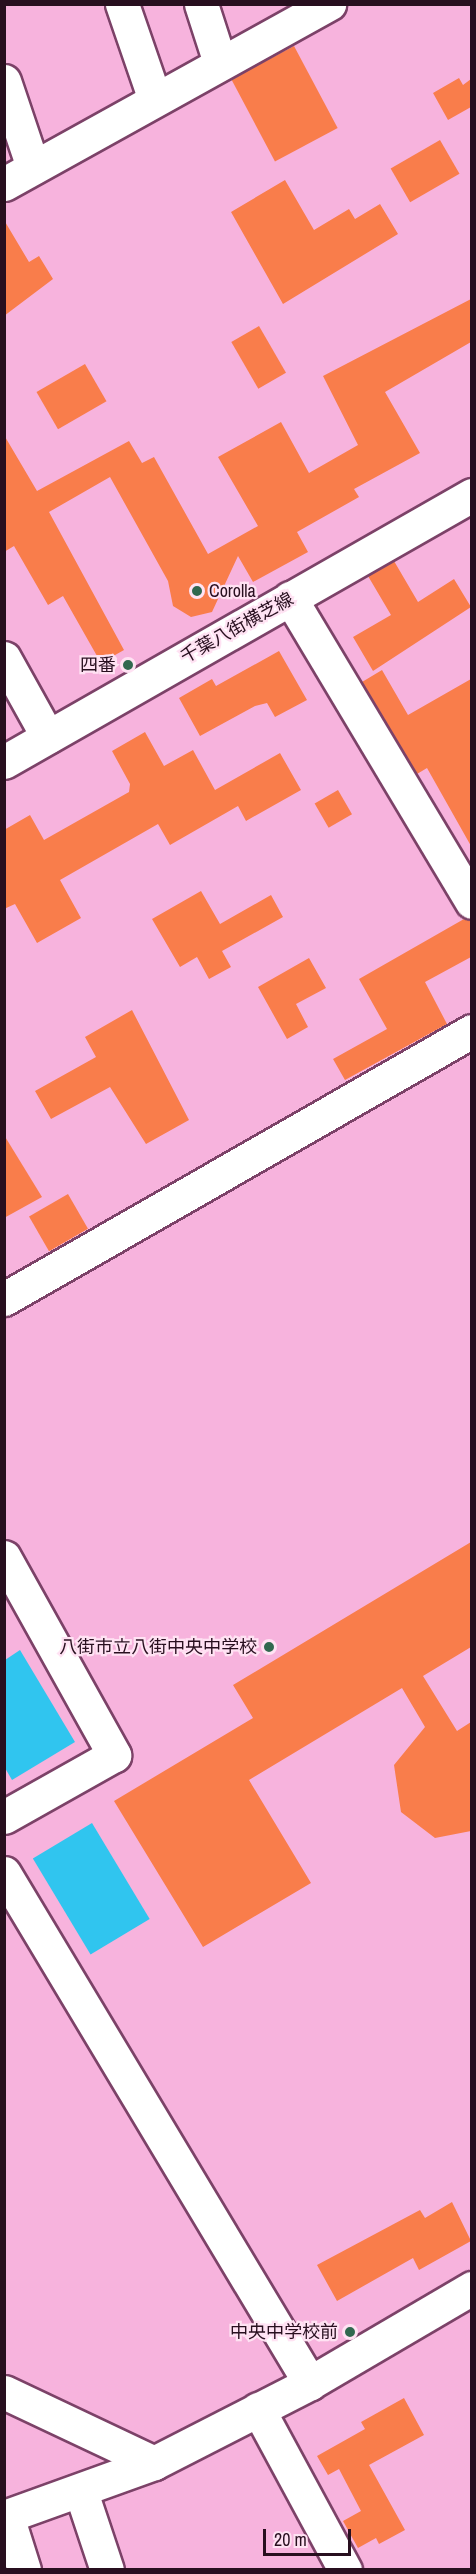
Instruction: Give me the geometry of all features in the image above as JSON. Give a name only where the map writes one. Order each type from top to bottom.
[{"type":"street","points":[[122,4],[154,97]]},
{"type":"street","points":[[201,4],[220,63]]},
{"type":"street","points":[[4,184],[154,97],[329,4]]},
{"type":"street","points":[[4,81],[33,167]]},
{"type":"street","name":"千葉八街横芝線","points":[[4,762],[471,495]]},
{"type":"street","points":[[290,598],[471,902]]},
{"type":"street","points":[[4,658],[48,737]]},
{"type":"street","points":[[4,1299],[471,1031]]},
{"type":"street","points":[[4,1557],[114,1755],[4,1817]]},
{"type":"street","points":[[4,1873],[310,2383]]},
{"type":"street","points":[[24,2570],[5,2517],[81,2492],[154,2463],[310,2383],[471,2288]]},
{"type":"street","points":[[4,2392],[154,2463]]},
{"type":"street","points":[[258,2409],[345,2570]]},
{"type":"street","points":[[81,2492],[107,2570]]},
{"type":"water","points":[[20,1650],[75,1742],[12,1780],[5,1768],[5,1660]]},
{"type":"water","points":[[92,1823],[150,1919],[91,1955],[33,1859]]},
{"type":"building","points":[[294,46],[338,128],[275,161],[231,79]]},
{"type":"building","points":[[459,78],[463,85],[471,79],[471,107],[448,120],[433,93]]},
{"type":"building","points":[[440,140],[460,174],[410,202],[391,168]]},
{"type":"building","points":[[285,180],[314,230],[349,209],[355,219],[380,204],[398,234],[283,304],[231,212]]},
{"type":"building","points":[[4,220],[29,262],[39,256],[53,279],[4,316]]},
{"type":"building","points":[[471,299],[471,342],[385,392],[420,453],[354,489],[359,497],[297,532],[308,552],[253,582],[238,556],[212,612],[191,617],[173,606],[168,581],[110,477],[49,512],[124,650],[101,663],[63,596],[48,605],[14,546],[4,552],[4,435],[37,491],[129,441],[142,463],[154,457],[208,554],[258,526],[218,457],[281,422],[309,473],[358,445],[323,376]]},
{"type":"building","points":[[259,326],[286,373],[258,389],[231,342]]},
{"type":"building","points":[[85,364],[106,401],[58,429],[37,392]]},
{"type":"building","points":[[394,561],[418,602],[454,579],[471,607],[373,671],[353,637],[391,615],[368,576]]},
{"type":"building","points":[[279,651],[307,700],[275,717],[267,703],[255,706],[200,736],[179,698],[212,679],[216,686]]},
{"type":"building","points":[[382,670],[408,715],[471,679],[471,846],[427,768],[417,774],[362,682]]},
{"type":"building","points":[[145,732],[164,766],[193,750],[215,790],[280,753],[301,790],[246,821],[238,806],[170,845],[158,824],[60,880],[81,918],[37,943],[15,904],[4,909],[4,830],[30,815],[44,840],[129,792],[130,784],[112,751]]},
{"type":"building","points":[[338,790],[352,814],[329,828],[315,804]]},
{"type":"building","points":[[201,891],[220,924],[271,895],[283,917],[222,951],[231,967],[209,979],[197,957],[180,967],[152,919]]},
{"type":"building","points":[[464,919],[471,921],[471,957],[425,982],[447,1024],[345,1080],[333,1059],[387,1029],[359,979]]},
{"type":"building","points":[[309,958],[326,988],[296,1004],[308,1027],[287,1039],[258,987]]},
{"type":"building","points":[[132,1010],[189,1120],[146,1144],[110,1087],[51,1119],[35,1091],[96,1057],[85,1037]]},
{"type":"building","points":[[4,1135],[42,1197],[4,1218]]},
{"type":"building","points":[[68,1194],[88,1229],[49,1251],[29,1216]]},
{"type":"building","points":[[471,1542],[471,1647],[423,1676],[457,1731],[471,1722],[471,1831],[435,1838],[401,1812],[394,1765],[425,1727],[402,1688],[249,1780],[311,1883],[203,1947],[114,1801],[253,1718],[233,1685]]},
{"type":"building","points":[[452,2202],[471,2241],[419,2270],[413,2258],[337,2301],[317,2265],[420,2210],[425,2218]]},
{"type":"building","points":[[404,2398],[424,2435],[369,2465],[405,2530],[379,2544],[376,2538],[358,2548],[343,2521],[361,2511],[339,2469],[328,2475],[317,2456],[365,2429],[361,2422]]},
{"type":"place","name":"Corolla","points":[[197,591]]},
{"type":"place","name":"四番","points":[[128,665]]},
{"type":"place","name":"八街市立八街中央中学校","points":[[269,1647]]},
{"type":"place","name":"中央中学校前","points":[[350,2332]]}]
